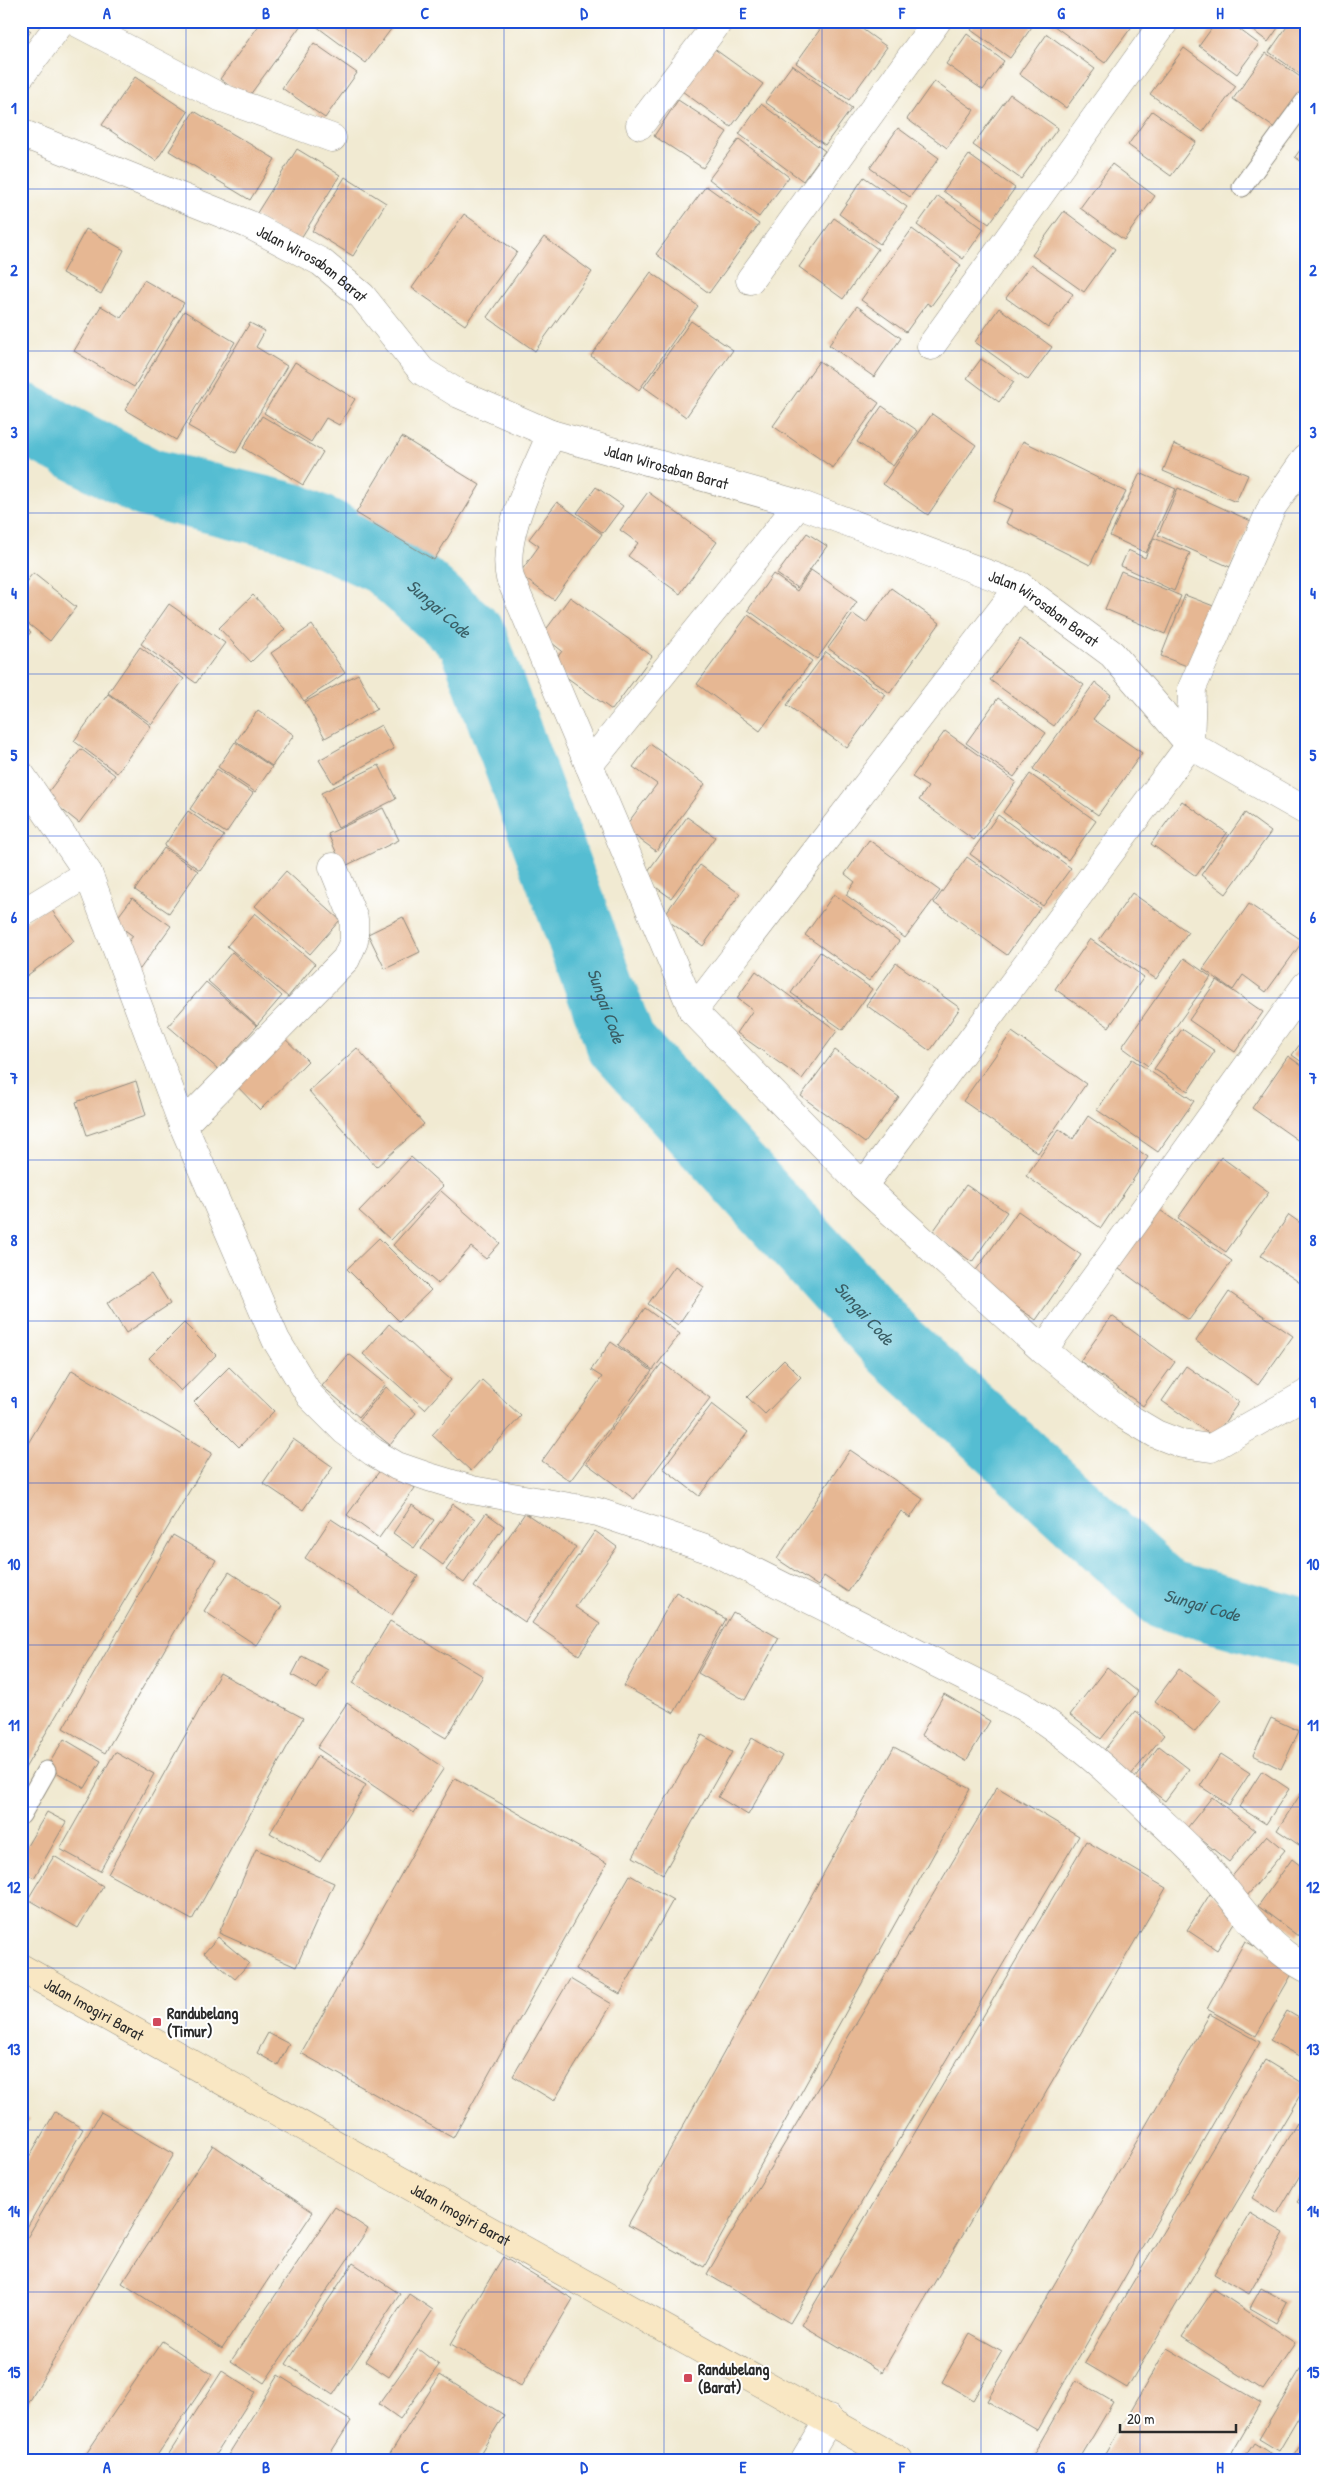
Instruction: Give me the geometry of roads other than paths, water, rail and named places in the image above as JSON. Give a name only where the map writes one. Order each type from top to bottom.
[{"type":"main road","name":"Jalan Imogiri Barat","points":[[21,1968],[829,2419],[899,2460]]},
{"type":"street","points":[[21,75],[62,21]]},
{"type":"street","points":[[74,21],[220,97],[332,138]]},
{"type":"street","points":[[640,125],[719,21]]},
{"type":"street","points":[[750,280],[937,21]]},
{"type":"street","points":[[931,346],[1165,21]]},
{"type":"street","name":"Jalan Wirosaban Barat","points":[[21,133],[248,224],[321,262],[362,296],[429,377],[459,394],[552,434],[799,504],[1020,586],[1112,654],[1190,746],[1306,811]]},
{"type":"street","points":[[552,434],[517,517],[510,542],[507,568],[693,1011],[863,1186],[1043,1350],[1124,1415],[1156,1434],[1182,1444],[1211,1448],[1306,1394]]},
{"type":"street","points":[[863,1186],[1190,746],[1192,688],[1272,507],[1306,458]]},
{"type":"street","points":[[589,765],[799,504]]},
{"type":"street","points":[[693,1011],[1020,586]]},
{"type":"street","points":[[21,775],[88,873],[183,1125],[276,1340],[310,1396],[345,1431],[373,1452],[397,1466],[472,1490],[598,1512],[711,1550],[1022,1706],[1046,1721],[1101,1764],[1198,1856],[1284,1956],[1306,1968]]},
{"type":"street","points":[[183,1125],[346,959],[354,941],[354,919],[333,867]]},
{"type":"street","points":[[21,914],[88,873]]},
{"type":"street","points":[[1043,1350],[1306,985]]},
{"type":"street","points":[[805,2460],[829,2419]]},
{"type":"lane","points":[[1242,187],[1306,100]]},
{"type":"lane","points":[[21,1815],[46,1771]]},
{"type":"waterway","name":"Sungai Code","points":[[21,417],[148,483],[293,518],[386,561],[472,637],[621,1044],[896,1347],[1165,1594],[1306,1634]]},
{"type":"place","name":"Randubelang (Timur)","points":[[157,2022]]},
{"type":"place","name":"Randubelang (Barat)","points":[[688,2378]]}]
